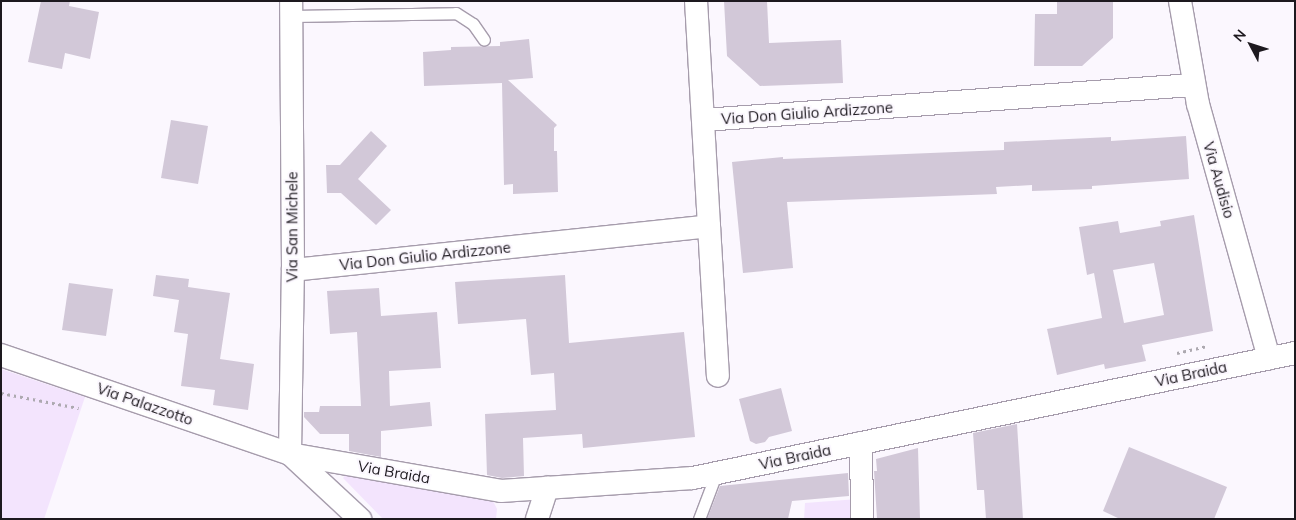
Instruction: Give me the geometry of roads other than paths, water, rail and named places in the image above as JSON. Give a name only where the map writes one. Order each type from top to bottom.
[{"type":"street","points":[[696,1],[704,120]]},
{"type":"street","name":"Via Audisio","points":[[1180,1],[1194,85],[1269,358]]},
{"type":"street","name":"Via San Michele","points":[[290,454],[293,270],[291,9]]},
{"type":"street","name":"Via Don Giulio Ardizzone","points":[[293,270],[709,226],[704,120],[1194,85]]},
{"type":"street","points":[[709,226],[718,376]]},
{"type":"street","name":"Via Palazzotto","points":[[1,354],[290,454]]},
{"type":"street","name":"Via Braida","points":[[290,454],[501,491],[693,478],[1295,354]]},
{"type":"street","points":[[861,443],[862,519]]},
{"type":"street","points":[[290,454],[360,519]]},
{"type":"street","points":[[537,519],[547,488]]},
{"type":"lane","points":[[291,9],[456,13],[473,24],[484,40]]},
{"type":"lane","points":[[699,519],[716,474]]}]
